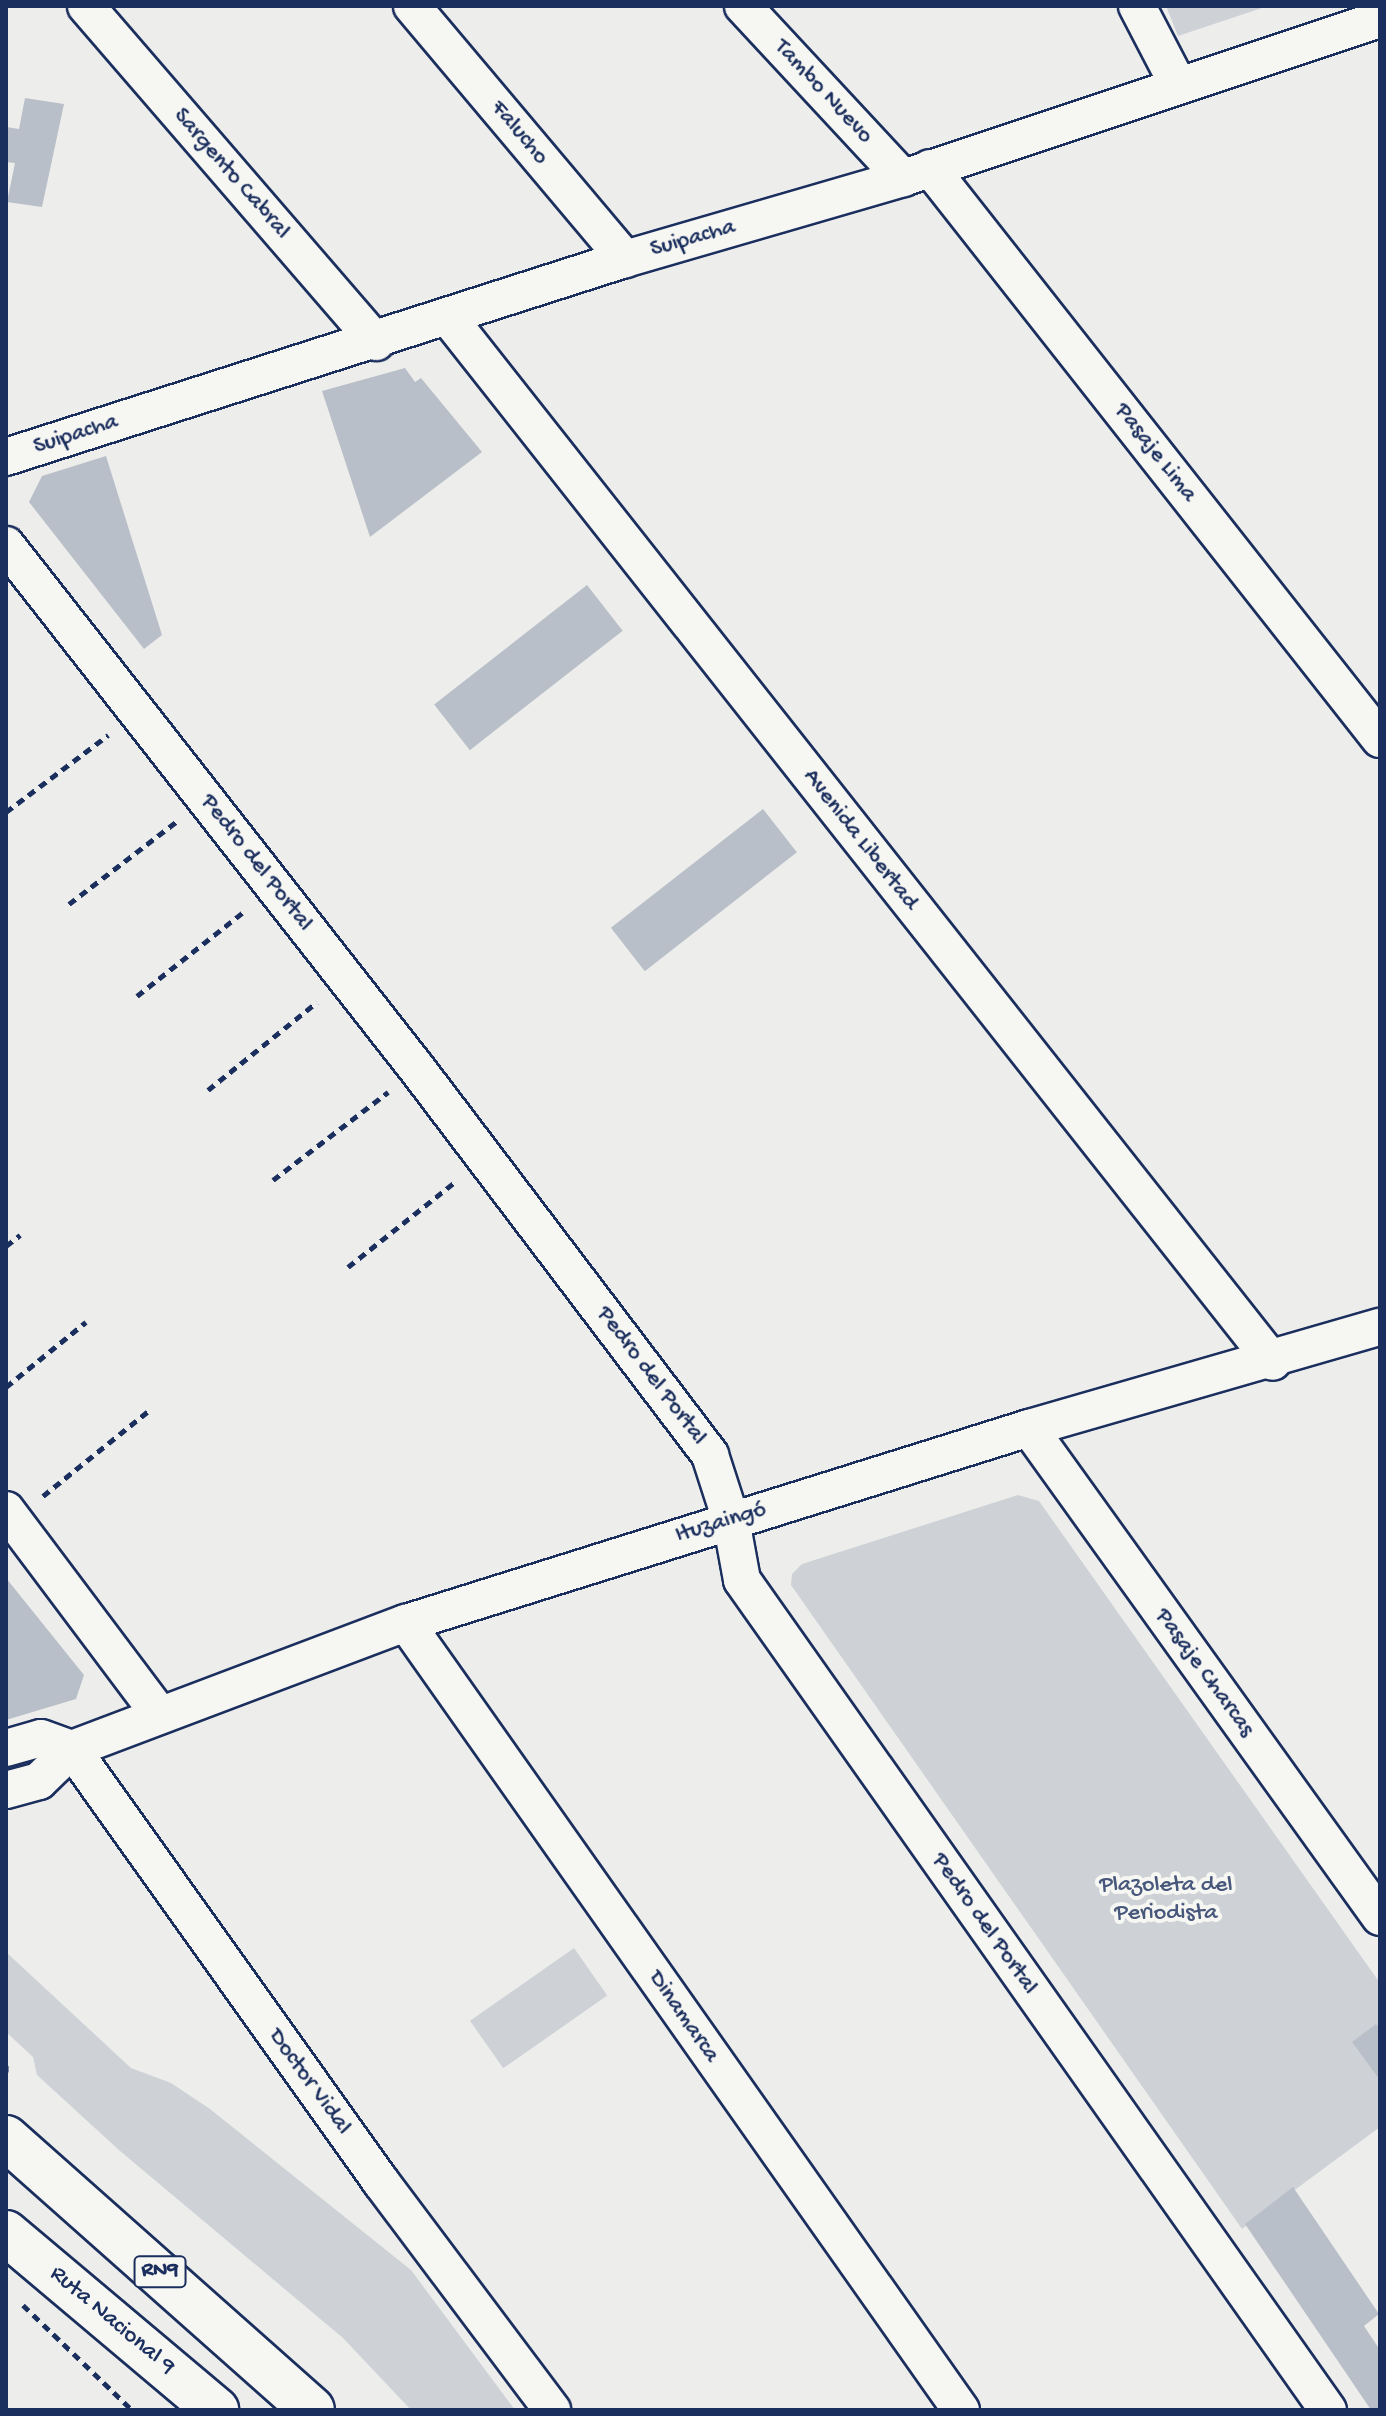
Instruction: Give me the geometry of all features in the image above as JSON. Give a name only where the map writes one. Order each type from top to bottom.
[{"type":"highway","name":"RN9","points":[[6,2138],[250,2351],[312,2410]]},
{"type":"highway","name":"Ruta Nacional 9","points":[[6,2233],[216,2410]]},
{"type":"highway","points":[[62,2279],[183,2410]]},
{"type":"highway","points":[[250,2351],[334,2410]]},
{"type":"street","name":"Sargento Cabral","points":[[86,6],[376,342]]},
{"type":"street","name":"Falucho","points":[[412,6],[625,259]]},
{"type":"street","name":"Tambo Nuevo","points":[[743,6],[917,173]]},
{"type":"street","points":[[1137,6],[1177,83]]},
{"type":"street","name":"Suipacha","points":[[6,457],[376,342],[625,259],[917,173],[1177,83],[1380,19]]},
{"type":"street","name":"Pasaje Lima","points":[[917,173],[1380,739]]},
{"type":"street","name":"Avenida Libertad","points":[[448,317],[1273,1362]]},
{"type":"street","name":"Pedro del Portal","points":[[6,545],[418,1070],[710,1455],[731,1520],[742,1580],[1328,2410]]},
{"type":"street","name":"Ituzaingó","points":[[6,1790],[39,1781],[72,1749],[406,1623],[1029,1428],[1375,1337]]},
{"type":"street","name":"Pasaje Charcas","points":[[1029,1428],[1380,1917]]},
{"type":"street","points":[[10,1515],[159,1714]]},
{"type":"street","name":"Dinamarca","points":[[406,1623],[961,2410]]},
{"type":"street","points":[[6,1748],[41,1738],[72,1749]]},
{"type":"street","name":"Doctor Vidal","points":[[72,1749],[381,2182],[552,2410]]},
{"type":"path","points":[[6,812],[137,713]]},
{"type":"path","points":[[69,904],[206,799]]},
{"type":"path","points":[[137,996],[275,888]]},
{"type":"path","points":[[208,1090],[346,979]]},
{"type":"path","points":[[273,1180],[418,1070]]},
{"type":"path","points":[[348,1267],[485,1158]]},
{"type":"path","points":[[6,1246],[20,1235]]},
{"type":"path","points":[[6,1387],[86,1322]]},
{"type":"path","points":[[10,1515],[151,1409]]},
{"type":"path","points":[[18,2300],[132,2410]]},
{"type":"green space","points":[[1166,6],[1268,6],[1178,36]]},
{"type":"green space","name":"Plazoleta del Periodista","points":[[1018,1495],[1039,1501],[1380,1983],[1380,2127],[1242,2229],[791,1585],[792,1574],[802,1564]]},
{"type":"green space","points":[[574,1948],[607,1996],[503,2068],[470,2021]]},
{"type":"green space","points":[[6,1952],[131,2068],[171,2083],[210,2109],[411,2270],[515,2410],[411,2410],[343,2338],[120,2151],[37,2075],[33,2057],[6,2032]]},
{"type":"building","points":[[25,98],[64,104],[42,207],[7,202],[15,163],[6,162],[6,127],[19,129]]},
{"type":"building","points":[[405,368],[415,382],[421,378],[482,452],[370,537],[322,391]]},
{"type":"building","points":[[106,456],[162,635],[144,649],[29,502],[42,476]]},
{"type":"building","points":[[587,585],[623,631],[470,750],[434,704]]},
{"type":"building","points":[[763,809],[797,852],[645,971],[611,928]]},
{"type":"building","points":[[6,1578],[84,1675],[76,1699],[6,1720]]},
{"type":"building","points":[[1376,2024],[1380,2029],[1380,2080],[1352,2042]]},
{"type":"building","points":[[1293,2187],[1379,2314],[1364,2326],[1380,2350],[1380,2410],[1371,2410],[1245,2224]]}]
